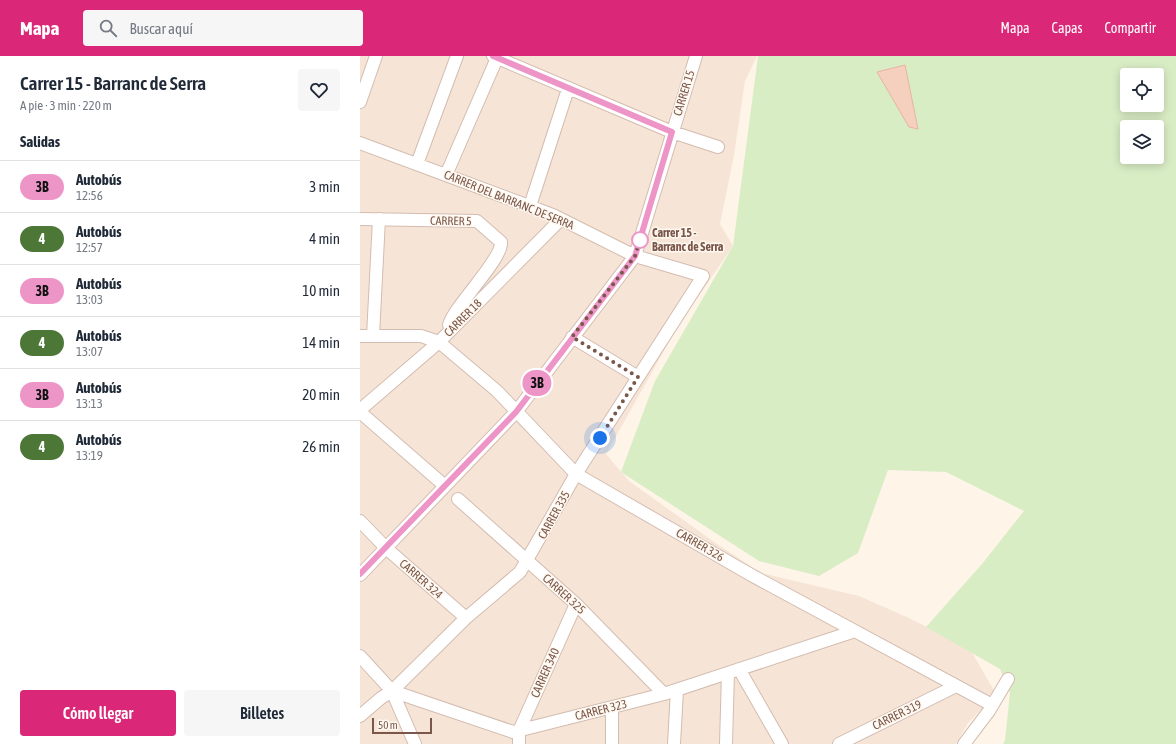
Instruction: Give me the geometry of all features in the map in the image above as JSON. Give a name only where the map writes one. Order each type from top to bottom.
[{"type":"street","points":[[360,102],[376,56]]},
{"type":"street","points":[[417,164],[457,56]]},
{"type":"street","name":"CARRER 15","points":[[360,574],[516,412],[635,256],[696,56]]},
{"type":"street","points":[[446,175],[495,57],[672,132],[718,147]]},
{"type":"street","points":[[530,206],[568,89]]},
{"type":"street","name":"CARRER DEL BARRANC DE SERRA","points":[[360,143],[530,206],[561,219],[635,256],[703,276]]},
{"type":"street","name":"CARRER 5","points":[[360,219],[477,221],[501,242],[502,246],[493,261],[449,324],[451,330]]},
{"type":"street","points":[[373,336],[378,219]]},
{"type":"street","name":"CARRER 18","points":[[360,411],[439,342],[561,219]]},
{"type":"street","name":"CARRER 335","points":[[360,716],[381,698],[392,691],[466,618],[520,572],[528,561],[576,474],[703,276]]},
{"type":"street","points":[[360,336],[421,336],[439,342]]},
{"type":"street","points":[[572,337],[638,377]]},
{"type":"street","name":"CARRER 326","points":[[439,342],[497,391],[576,474],[753,576],[992,705]]},
{"type":"street","points":[[360,411],[446,486]]},
{"type":"street","name":"CARRER 325","points":[[458,499],[576,604],[664,694]]},
{"type":"street","name":"CARRER 324","points":[[360,521],[386,548],[466,618]]},
{"type":"street","name":"CARRER 340","points":[[519,744],[519,731],[576,604]]},
{"type":"street","name":"CARRER 323","points":[[360,656],[392,691],[513,732],[664,694],[855,631]]},
{"type":"street","points":[[726,744],[734,671]]},
{"type":"street","points":[[734,671],[782,744]]},
{"type":"street","points":[[964,744],[992,705],[1008,679]]},
{"type":"street","name":"CARRER 319","points":[[839,744],[956,686]]},
{"type":"street","points":[[674,744],[677,690]]},
{"type":"street","points":[[392,691],[415,744]]},
{"type":"street","points":[[612,707],[612,744]]},
{"type":"shaded area","points":[[360,56],[757,56],[745,81],[734,155],[720,224],[733,246],[678,326],[606,454],[629,481],[717,544],[761,573],[859,596],[909,618],[970,649],[996,694],[968,723],[956,744],[360,744]]},
{"type":"green space","points":[[758,56],[1176,56],[1176,744],[1003,744],[1005,740],[1010,693],[1000,669],[926,627],[982,564],[1024,511],[946,472],[888,470],[858,553],[819,576],[759,561],[621,472],[655,381],[733,246]]},
{"type":"building","points":[[905,65],[918,129],[909,127],[877,72]]},
{"type":"bus line","name":"3B","points":[[360,574],[516,412],[635,256],[672,132],[493,56]]},
{"type":"place","name":"Carrer 15 - Barranc de Serra","points":[[640,240]]},
{"type":"route","points":[[600,438],[638,377],[572,337],[635,256],[640,240]]}]
